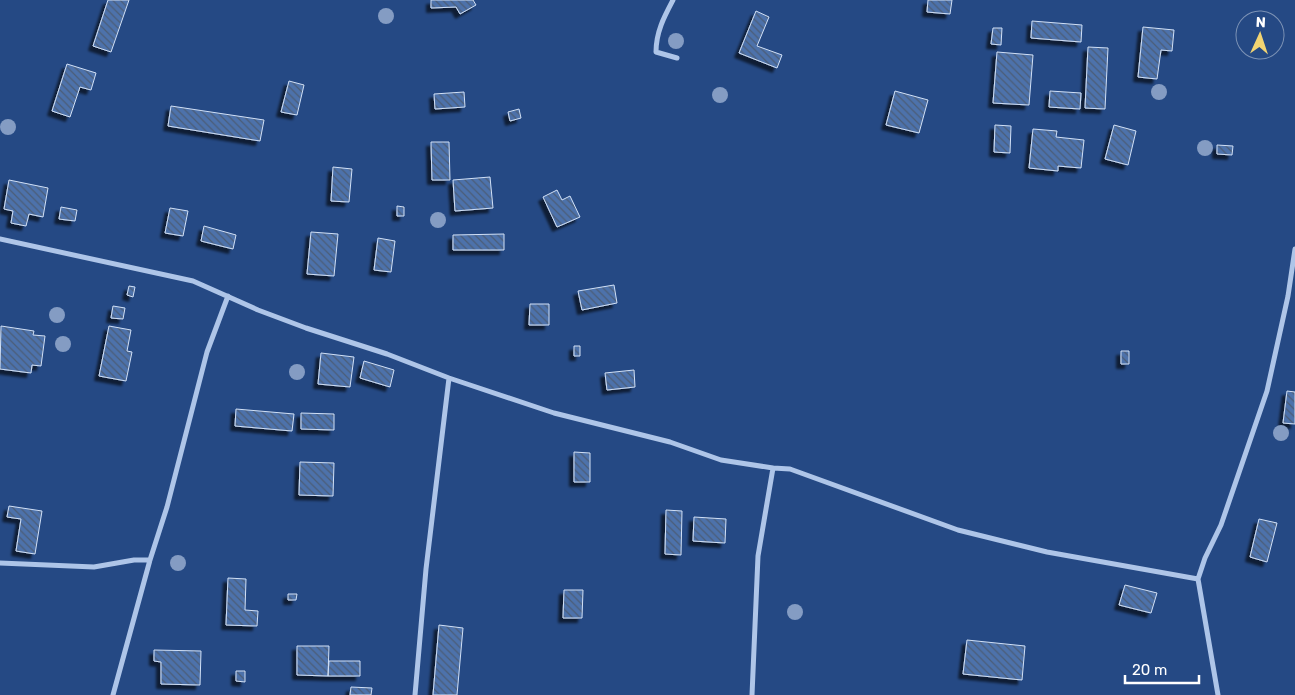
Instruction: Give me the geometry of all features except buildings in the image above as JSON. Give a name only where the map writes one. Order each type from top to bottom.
[{"type":"street","points":[[673,0],[656,38],[656,52],[677,58]]},
{"type":"street","points":[[0,239],[193,281],[258,310],[306,328],[388,354],[449,378],[554,413],[670,442],[721,460],[790,469],[958,530],[1047,552],[1198,579]]},
{"type":"street","points":[[1218,695],[1198,579],[1205,558],[1221,525],[1267,391],[1288,296],[1295,249]]},
{"type":"street","points":[[113,695],[150,560],[167,507],[208,352],[228,296]]},
{"type":"street","points":[[415,695],[426,569],[449,378]]},
{"type":"street","points":[[752,695],[758,556],[773,468]]},
{"type":"street","points":[[0,563],[94,567],[134,560],[150,560]]}]
